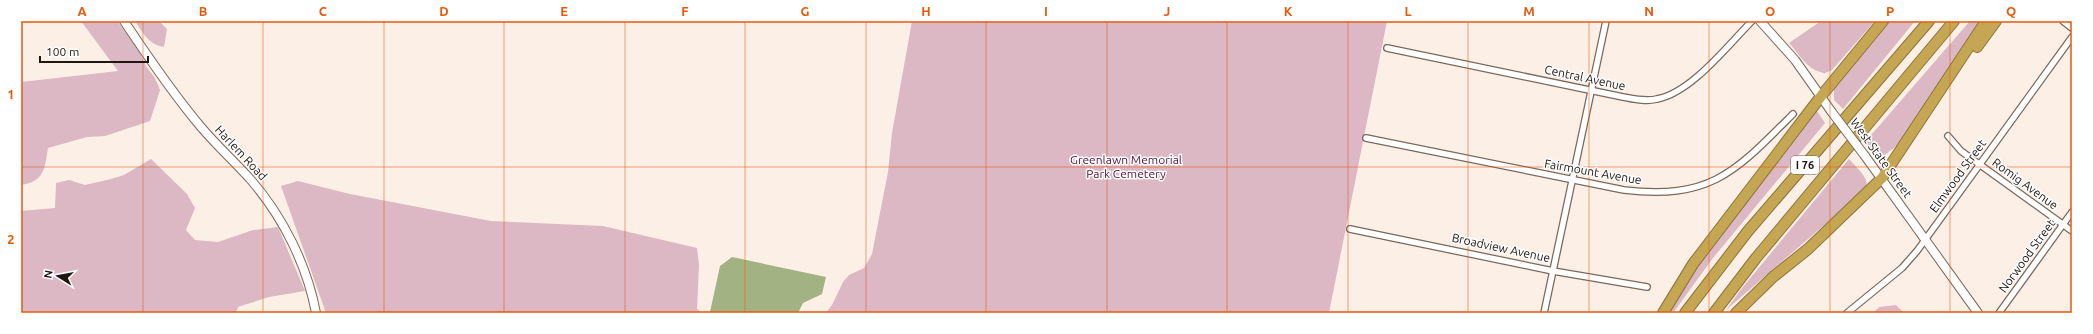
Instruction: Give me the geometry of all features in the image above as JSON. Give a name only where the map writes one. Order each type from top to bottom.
[{"type":"highway","points":[[1663,313],[1693,264],[1822,95],[1883,21]]},
{"type":"highway","name":"I 76","points":[[1685,313],[1748,231],[1929,21]]},
{"type":"highway","name":"I 76","points":[[1714,313],[1756,258],[1954,21]]},
{"type":"highway","points":[[1736,313],[1773,277],[1808,249],[1882,178],[1986,21]]},
{"type":"highway","points":[[1928,110],[1996,21]]},
{"type":"street","name":"Harlem Road","points":[[124,21],[190,113],[252,182],[271,206],[284,227],[301,263],[311,288],[316,313]]},
{"type":"street","points":[[1544,313],[1571,180],[1606,21]]},
{"type":"street","name":"Central Avenue","points":[[1387,48],[1639,100],[1652,100],[1666,97],[1684,87],[1704,70],[1752,21]]},
{"type":"street","name":"West State Street","points":[[1760,21],[1795,60],[1822,95],[1831,110],[1882,178],[1978,313]]},
{"type":"street","points":[[2063,21],[2072,28]]},
{"type":"street","name":"Elmwood Street","points":[[1847,313],[1902,268],[1980,165],[2072,37]]},
{"type":"street","name":"Fairmount Avenue","points":[[1366,138],[1571,180],[1648,193],[1665,193],[1696,188],[1719,179],[1733,170],[1793,114]]},
{"type":"street","name":"Romig Avenue","points":[[1948,136],[1961,151],[2072,232]]},
{"type":"street","name":"Norwood Street","points":[[1999,313],[2072,212]]},
{"type":"street","name":"Broadview Avenue","points":[[1350,229],[1553,271],[1647,287]]},
{"type":"green space","points":[[81,21],[117,21],[137,47],[146,66],[155,78],[160,90],[150,121],[105,136],[87,137],[48,148],[46,162],[42,173],[34,181],[21,185],[21,82],[118,71]]},
{"type":"green space","points":[[135,21],[159,21],[167,29],[164,47],[150,41]]},
{"type":"green space","name":"Greenlawn Memorial Park Cemetery","points":[[912,21],[1387,21],[1329,313],[826,313],[832,305],[843,282],[849,275],[864,268],[872,254],[888,172],[892,133]]},
{"type":"green space","points":[[1821,21],[1875,21],[1832,70],[1823,74],[1824,73],[1813,69],[1808,65],[1789,43]]},
{"type":"green space","points":[[1889,21],[1915,21],[1843,109],[1834,100],[1834,87]]},
{"type":"green space","points":[[1970,21],[1983,21],[1903,141],[1878,160],[1865,142]]},
{"type":"green space","points":[[1817,111],[1825,123],[1713,258],[1673,313],[1668,313],[1702,258],[1812,113]]},
{"type":"green space","points":[[151,159],[187,194],[195,208],[186,230],[195,240],[218,242],[253,230],[278,227],[305,291],[269,297],[238,307],[236,313],[21,313],[21,211],[55,208],[56,183],[69,180],[85,185],[111,179],[124,175]]},
{"type":"green space","points":[[1849,159],[1864,176],[1867,188],[1726,310],[1742,288]]},
{"type":"green space","points":[[298,181],[350,194],[491,221],[603,226],[697,248],[699,265],[697,309],[702,313],[326,313],[281,186]]},
{"type":"green space","points":[[1896,305],[1904,313],[1873,313],[1879,307]]},
{"type":"shaded area","points":[[732,257],[826,277],[822,294],[803,303],[798,313],[710,312],[720,266]]}]
